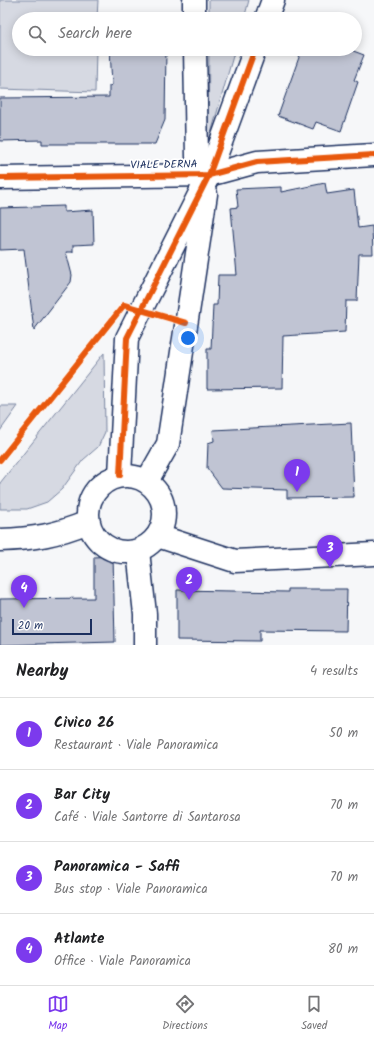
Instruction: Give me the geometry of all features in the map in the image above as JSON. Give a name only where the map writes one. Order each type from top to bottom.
[{"type":"street","points":[[194,0],[194,12]]},
{"type":"street","points":[[269,12],[273,0]]},
{"type":"street","points":[[147,481],[168,444],[209,175],[197,157],[195,56]]},
{"type":"street","points":[[120,475],[127,338],[209,175],[252,56]]},
{"type":"street","name":"VIALE DERNA","points":[[0,178],[209,175],[257,162],[374,155]]},
{"type":"street","points":[[120,475],[135,476],[147,481],[159,494],[164,506],[164,522],[158,536],[138,551],[117,552],[106,547],[97,540],[88,522],[87,508],[90,498],[102,482],[120,475]]},
{"type":"street","points":[[0,540],[29,540],[55,534],[88,522]]},
{"type":"street","points":[[158,536],[235,561],[374,554]]},
{"type":"street","points":[[138,551],[145,614],[145,645]]},
{"type":"shaded area","points":[[0,0],[98,0],[97,12],[12,12],[12,56],[96,56],[95,92],[0,89]]},
{"type":"shaded area","points":[[209,0],[249,0],[246,12],[209,12]]},
{"type":"shaded area","points":[[209,56],[233,56],[208,144]]},
{"type":"shaded area","points":[[104,353],[105,432],[98,447],[83,460],[62,489],[47,502],[27,509],[0,509],[0,483]]},
{"type":"shaded area","points":[[0,406],[18,406],[0,431]]},
{"type":"building","points":[[364,55],[354,80],[358,82],[341,131],[316,122],[313,129],[278,116],[299,56]]},
{"type":"building","points":[[110,56],[166,56],[165,120],[155,144],[42,144],[42,140],[0,141],[0,98],[109,97],[109,86],[112,85]]},
{"type":"building","points":[[325,183],[327,194],[354,190],[358,228],[372,226],[373,254],[359,254],[357,301],[346,301],[345,332],[283,336],[282,388],[207,389],[207,349],[211,349],[213,305],[217,305],[218,275],[237,275],[231,208],[238,207],[236,189],[281,187],[281,192]]},
{"type":"building","points":[[64,206],[64,212],[93,210],[94,244],[73,245],[73,252],[66,252],[72,275],[71,282],[34,330],[24,249],[0,250],[0,208]]},
{"type":"building","points":[[351,423],[354,497],[287,498],[287,490],[222,488],[207,468],[208,443],[214,441],[213,430]]},
{"type":"building","points":[[113,556],[115,642],[0,645],[0,599],[94,598],[94,557]]},
{"type":"building","points":[[288,589],[347,589],[346,631],[260,630],[260,641],[177,640],[177,590],[288,592]]},
{"type":"cycle path","points":[[120,475],[127,338],[209,175],[252,56]]},
{"type":"cycle path","points":[[0,178],[209,175],[257,162],[374,155]]},
{"type":"cycle path","points":[[0,460],[124,305],[186,323]]},
{"type":"place","name":"Civico 26","points":[[297,492]]},
{"type":"place","name":"Panoramica - Saffi","points":[[330,568]]},
{"type":"place","name":"Bar City","points":[[189,600]]},
{"type":"place","name":"Atlante","points":[[24,608]]}]
